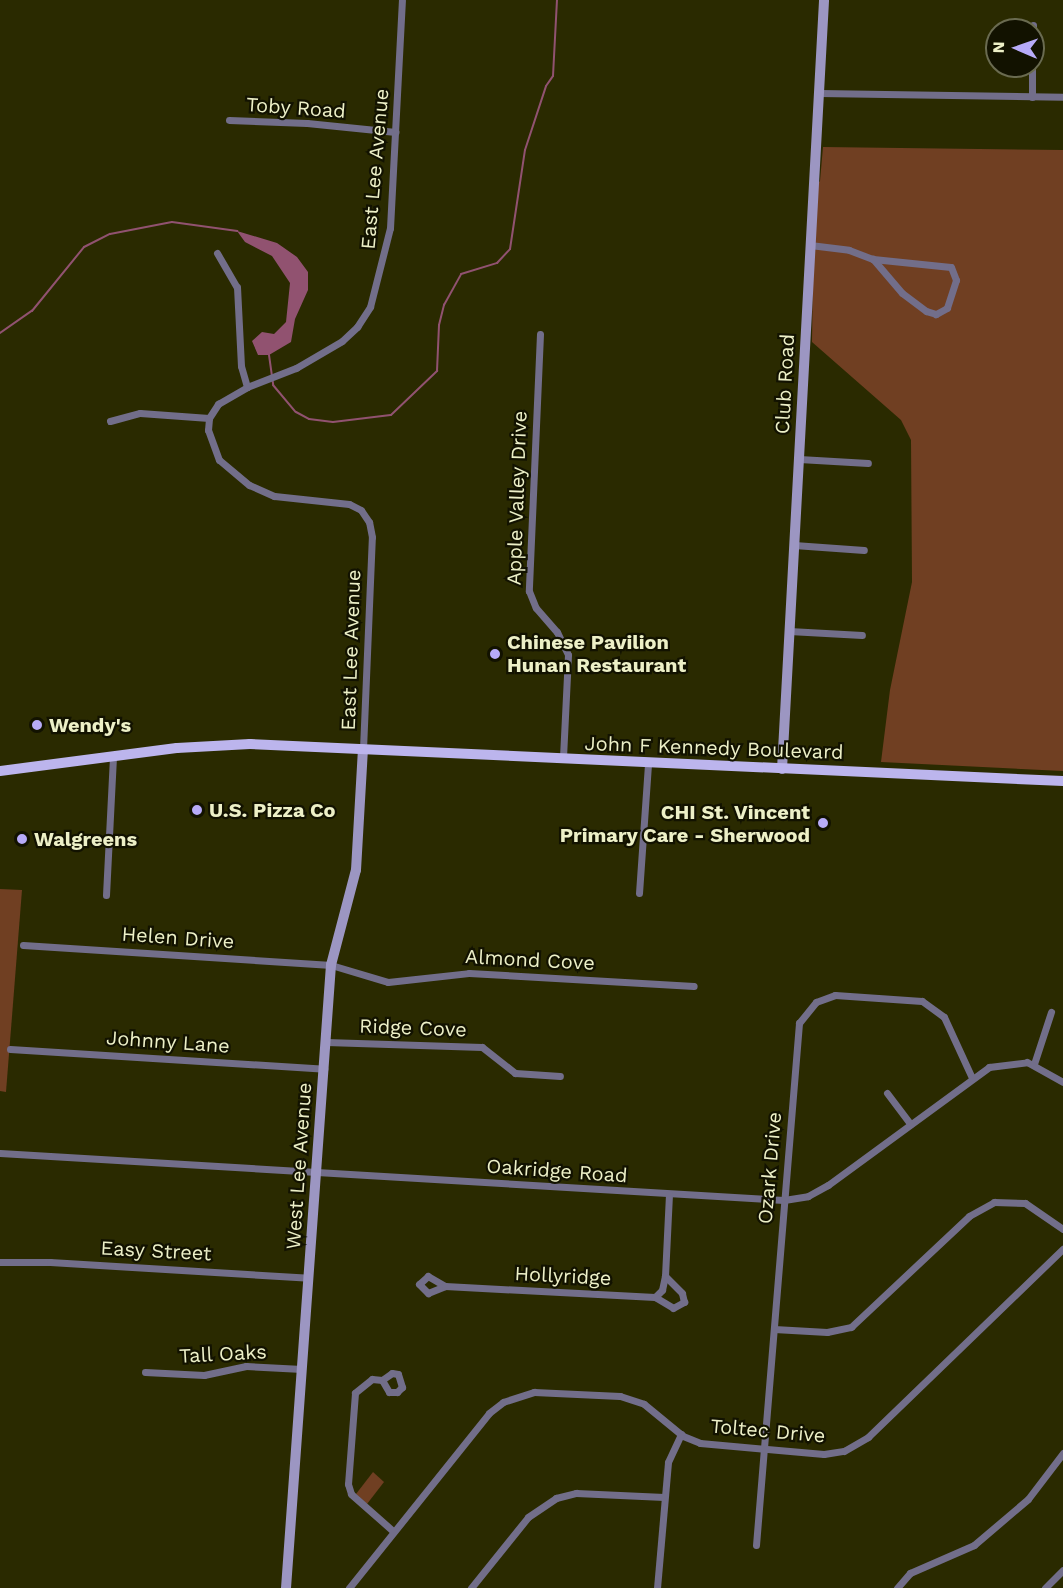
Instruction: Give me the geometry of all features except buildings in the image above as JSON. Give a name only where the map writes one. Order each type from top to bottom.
[{"type":"main road","name":"John F Kennedy Boulevard","points":[[0,771],[223,744],[1063,781]]},
{"type":"street","name":"East Lee Avenue","points":[[363,749],[372,537],[369,522],[361,510],[349,504],[274,496],[239,479],[215,453],[209,436],[209,418],[218,404],[247,387],[280,375],[342,341],[363,320],[370,307],[390,228],[402,0]]},
{"type":"street","name":"Club Road","points":[[782,769],[824,0]]},
{"type":"street","points":[[1032,78],[1032,97]]},
{"type":"street","points":[[819,93],[1063,97]]},
{"type":"street","name":"Toby Road","points":[[229,120],[307,123],[396,132]]},
{"type":"street","points":[[810,245],[849,250],[873,259],[951,267],[956,280],[947,308],[936,314],[926,310],[902,293],[873,259]]},
{"type":"street","points":[[217,253],[237,287],[241,366],[247,387]]},
{"type":"street","name":"Apple Valley Drive","points":[[540,334],[529,591],[536,608],[557,632],[568,655],[563,759]]},
{"type":"street","points":[[110,421],[140,413],[209,418]]},
{"type":"street","points":[[799,459],[868,463]]},
{"type":"street","points":[[794,546],[864,550]]},
{"type":"street","points":[[789,631],[862,635]]},
{"type":"street","name":"West Lee Avenue","points":[[286,1588],[331,965],[356,870],[363,749]]},
{"type":"street","points":[[106,895],[113,756]]},
{"type":"street","points":[[639,893],[648,764]]},
{"type":"street","name":"Helen Drive","points":[[23,945],[331,965]]},
{"type":"street","name":"Almond Cove","points":[[331,965],[388,982],[469,973],[694,986]]},
{"type":"street","name":"Ozark Drive","points":[[756,1545],[798,1030],[802,1017],[816,1002],[835,995],[917,1000],[930,1004],[946,1020],[972,1078]]},
{"type":"street","points":[[1051,1012],[1034,1064],[1063,1082]]},
{"type":"street","name":"Ridge Cove","points":[[326,1042],[482,1047],[514,1073],[560,1076]]},
{"type":"street","name":"Johnny Lane","points":[[10,1049],[324,1069]]},
{"type":"street","name":"Oakridge Road","points":[[0,1153],[784,1200],[818,1192],[972,1078],[998,1064],[1034,1064]]},
{"type":"street","points":[[887,1093],[910,1124]]},
{"type":"street","points":[[655,1298],[662,1290],[665,1276],[669,1194]]},
{"type":"street","points":[[774,1329],[826,1332],[851,1327],[969,1216],[994,1202],[1025,1203],[1063,1228]]},
{"type":"street","name":"Toltec Drive","points":[[350,1588],[489,1413],[513,1397],[549,1392],[626,1397],[650,1407],[681,1434],[710,1445],[824,1454],[859,1444],[1063,1249]]},
{"type":"street","name":"Easy Street","points":[[0,1262],[309,1278]]},
{"type":"street","name":"Hollyridge","points":[[445,1286],[655,1298],[673,1308],[684,1302],[682,1293],[665,1276]]},
{"type":"street","name":"Tall Oaks","points":[[145,1372],[204,1375],[246,1366],[302,1369]]},
{"type":"street","points":[[382,1380],[366,1381],[355,1393],[348,1484],[351,1494],[393,1532]]},
{"type":"street","points":[[657,1588],[668,1462],[681,1434]]},
{"type":"street","points":[[897,1588],[910,1573],[974,1545],[1028,1499],[1063,1453]]},
{"type":"street","points":[[471,1588],[528,1517],[548,1502],[576,1493],[664,1497]]},
{"type":"street","points":[[1045,1588],[1063,1570]]},
{"type":"shaded area","points":[[823,147],[1063,150],[1063,771],[881,762],[890,690],[912,582],[911,440],[901,420],[812,342],[814,188],[820,181]]},
{"type":"shaded area","points":[[237,231],[277,243],[297,257],[308,272],[308,290],[295,319],[291,342],[269,355],[258,355],[252,341],[262,332],[274,334],[286,322],[290,283],[272,256],[245,242]]},
{"type":"shaded area","points":[[0,889],[22,890],[6,1092],[0,1091]]},
{"type":"shaded area","points":[[373,1472],[384,1482],[367,1504],[356,1494]]},
{"type":"waterway","points":[[269,355],[273,385],[296,412],[309,419],[333,422],[391,415],[437,371],[439,325],[444,305],[461,274],[497,263],[510,249],[525,150],[546,86],[553,76],[557,0]]},
{"type":"waterway","points":[[0,333],[32,311],[84,247],[110,234],[172,222],[237,231]]},
{"type":"place","name":"Chinese Pavilion Hunan Restaurant","points":[[495,654]]},
{"type":"place","name":"Wendy's","points":[[37,725]]},
{"type":"place","name":"U.S. Pizza Co","points":[[197,810]]},
{"type":"place","name":"CHI St. Vincent Primary Care - Sherwood","points":[[823,823]]},
{"type":"place","name":"Walgreens","points":[[22,839]]}]
